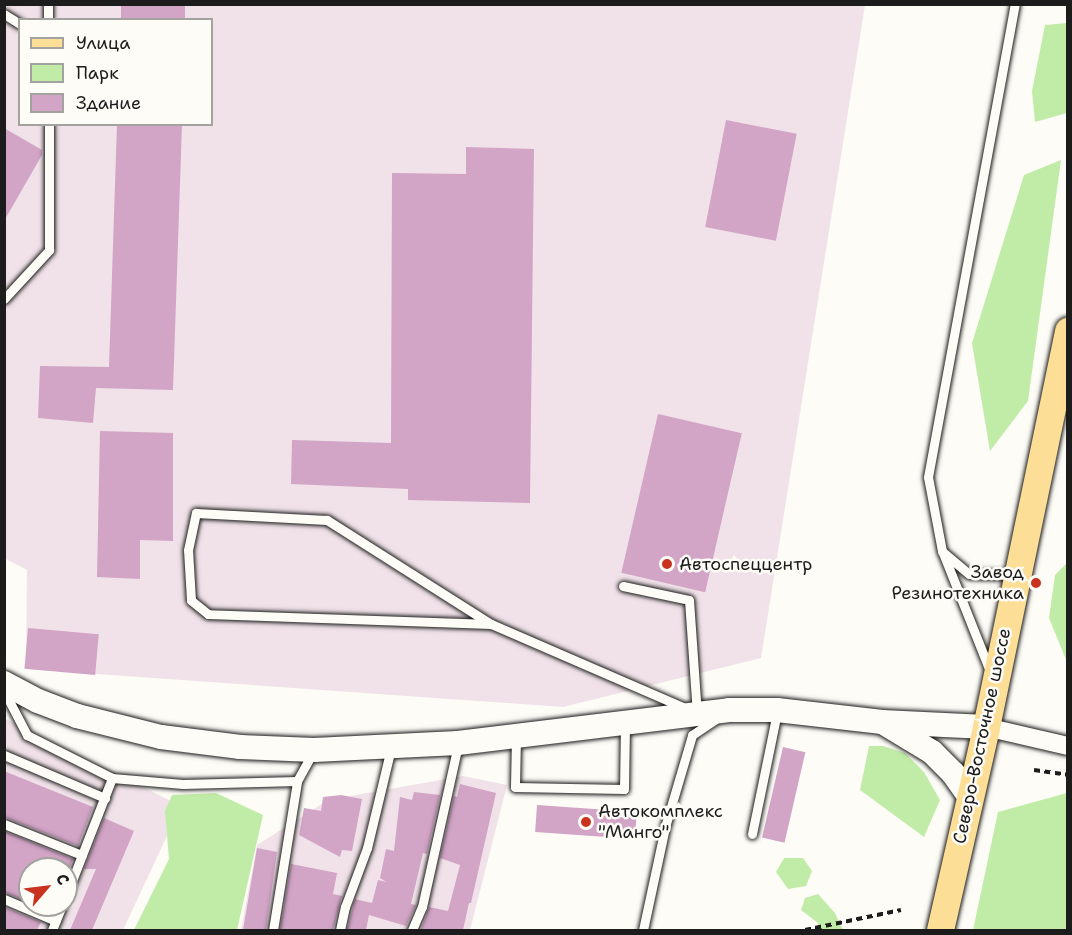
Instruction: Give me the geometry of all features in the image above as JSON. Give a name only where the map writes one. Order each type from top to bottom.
[{"type":"main road","name":"Северо-Восточное шоссе","points":[[940,930],[986,727],[1017,575],[1060,393],[1068,330]]},
{"type":"street","points":[[4,683],[38,701],[77,716],[161,737],[240,747],[314,750],[458,743],[729,710],[777,710],[882,722],[986,727],[1068,746]]},
{"type":"street","points":[[882,722],[932,752],[953,773],[969,795]]},
{"type":"lane","points":[[994,682],[942,551],[928,477],[1015,4]]},
{"type":"lane","points":[[4,14],[18,23]]},
{"type":"lane","points":[[4,299],[49,250],[49,126]]},
{"type":"lane","points":[[491,624],[208,614],[191,600],[188,550],[196,513],[327,520],[491,624],[697,714],[689,600],[623,585]]},
{"type":"lane","points":[[942,551],[969,574],[1017,575]]},
{"type":"lane","points":[[4,692],[27,735],[112,778],[183,784],[297,782]]},
{"type":"lane","points":[[643,930],[665,827],[692,735],[729,710]]},
{"type":"lane","points":[[752,834],[777,710]]},
{"type":"lane","points":[[516,736],[514,787],[624,789],[625,723]]},
{"type":"lane","points":[[412,930],[422,908],[458,743]]},
{"type":"lane","points":[[340,930],[345,907],[367,848],[391,748]]},
{"type":"lane","points":[[273,930],[297,782],[314,750]]},
{"type":"lane","points":[[4,755],[105,798]]},
{"type":"lane","points":[[78,865],[112,778]]},
{"type":"lane","points":[[4,824],[82,855]]},
{"type":"lane","points":[[4,899],[54,926]]},
{"type":"path","points":[[1034,770],[1068,775]]},
{"type":"path","points":[[805,930],[901,910]]},
{"type":"shaded area","points":[[4,5],[865,5],[761,658],[563,707],[26,669],[27,570],[4,558]]},
{"type":"shaded area","points":[[4,718],[181,806],[123,930],[5,930]]},
{"type":"shaded area","points":[[463,776],[507,785],[470,930],[241,930],[257,845],[328,800]]},
{"type":"green space","points":[[1067,23],[1067,113],[1035,122],[1032,91],[1045,25]]},
{"type":"green space","points":[[1061,160],[1028,401],[990,451],[972,343],[1024,175]]},
{"type":"green space","points":[[1067,563],[1067,662],[1049,618],[1055,575]]},
{"type":"green space","points":[[869,746],[883,746],[905,753],[924,772],[940,800],[924,837],[860,790]]},
{"type":"green space","points":[[216,793],[263,815],[237,930],[134,930],[169,859],[165,811],[172,795]]},
{"type":"green space","points":[[1067,793],[1067,930],[973,930],[998,812]]},
{"type":"green space","points":[[784,858],[803,858],[812,871],[806,886],[788,889],[776,872]]},
{"type":"green space","points":[[818,894],[835,913],[843,930],[819,930],[818,923],[801,910],[805,898]]},
{"type":"building","points":[[121,4],[185,4],[185,18],[121,18]]},
{"type":"building","points":[[726,120],[797,134],[776,241],[705,227]]},
{"type":"building","points":[[117,126],[182,126],[173,390],[96,388],[93,423],[38,418],[40,366],[109,367]]},
{"type":"building","points":[[4,128],[42,150],[42,155],[4,221]]},
{"type":"building","points":[[466,147],[534,149],[530,503],[408,500],[408,489],[291,484],[292,440],[391,443],[392,173],[466,174]]},
{"type":"building","points":[[658,414],[742,433],[705,592],[621,573]]},
{"type":"building","points":[[100,431],[173,433],[173,541],[140,540],[140,579],[97,577]]},
{"type":"building","points":[[28,628],[99,634],[95,675],[24,669]]},
{"type":"building","points":[[783,747],[805,752],[784,843],[762,838]]},
{"type":"building","points":[[4,771],[93,807],[78,846],[4,817]]},
{"type":"building","points":[[460,784],[496,793],[471,903],[469,903],[463,930],[421,930],[429,907],[448,911],[460,865],[440,858],[454,796],[457,797]]},
{"type":"building","points":[[414,792],[440,795],[427,854],[423,853],[411,904],[416,905],[406,926],[369,915],[366,930],[347,930],[355,899],[372,903],[378,880],[386,882],[380,878],[386,849],[394,851],[400,797],[412,800]]},
{"type":"building","points":[[341,795],[362,799],[352,851],[342,850],[340,857],[299,835],[304,808],[321,811],[323,797]]},
{"type":"building","name":"Автокомплекс \"Манго\"","points":[[537,805],[637,812],[635,839],[535,832]]},
{"type":"building","points":[[104,818],[134,831],[92,930],[70,930],[76,917],[78,917],[78,911],[96,869],[84,869]]},
{"type":"building","points":[[4,831],[68,857],[18,857],[18,898],[4,892]]},
{"type":"building","points":[[257,848],[277,852],[266,930],[243,930]]},
{"type":"building","points":[[291,864],[337,873],[333,894],[342,896],[333,930],[280,930]]},
{"type":"building","points":[[4,907],[18,913],[18,917],[29,917],[41,922],[37,930],[4,930]]},
{"type":"place","name":"Автоспеццентр","points":[[667,564]]},
{"type":"place","name":"Завод Резинотехника","points":[[1036,583]]},
{"type":"place","name":"Автокомплекс \"Манго\"","points":[[586,822]]}]
